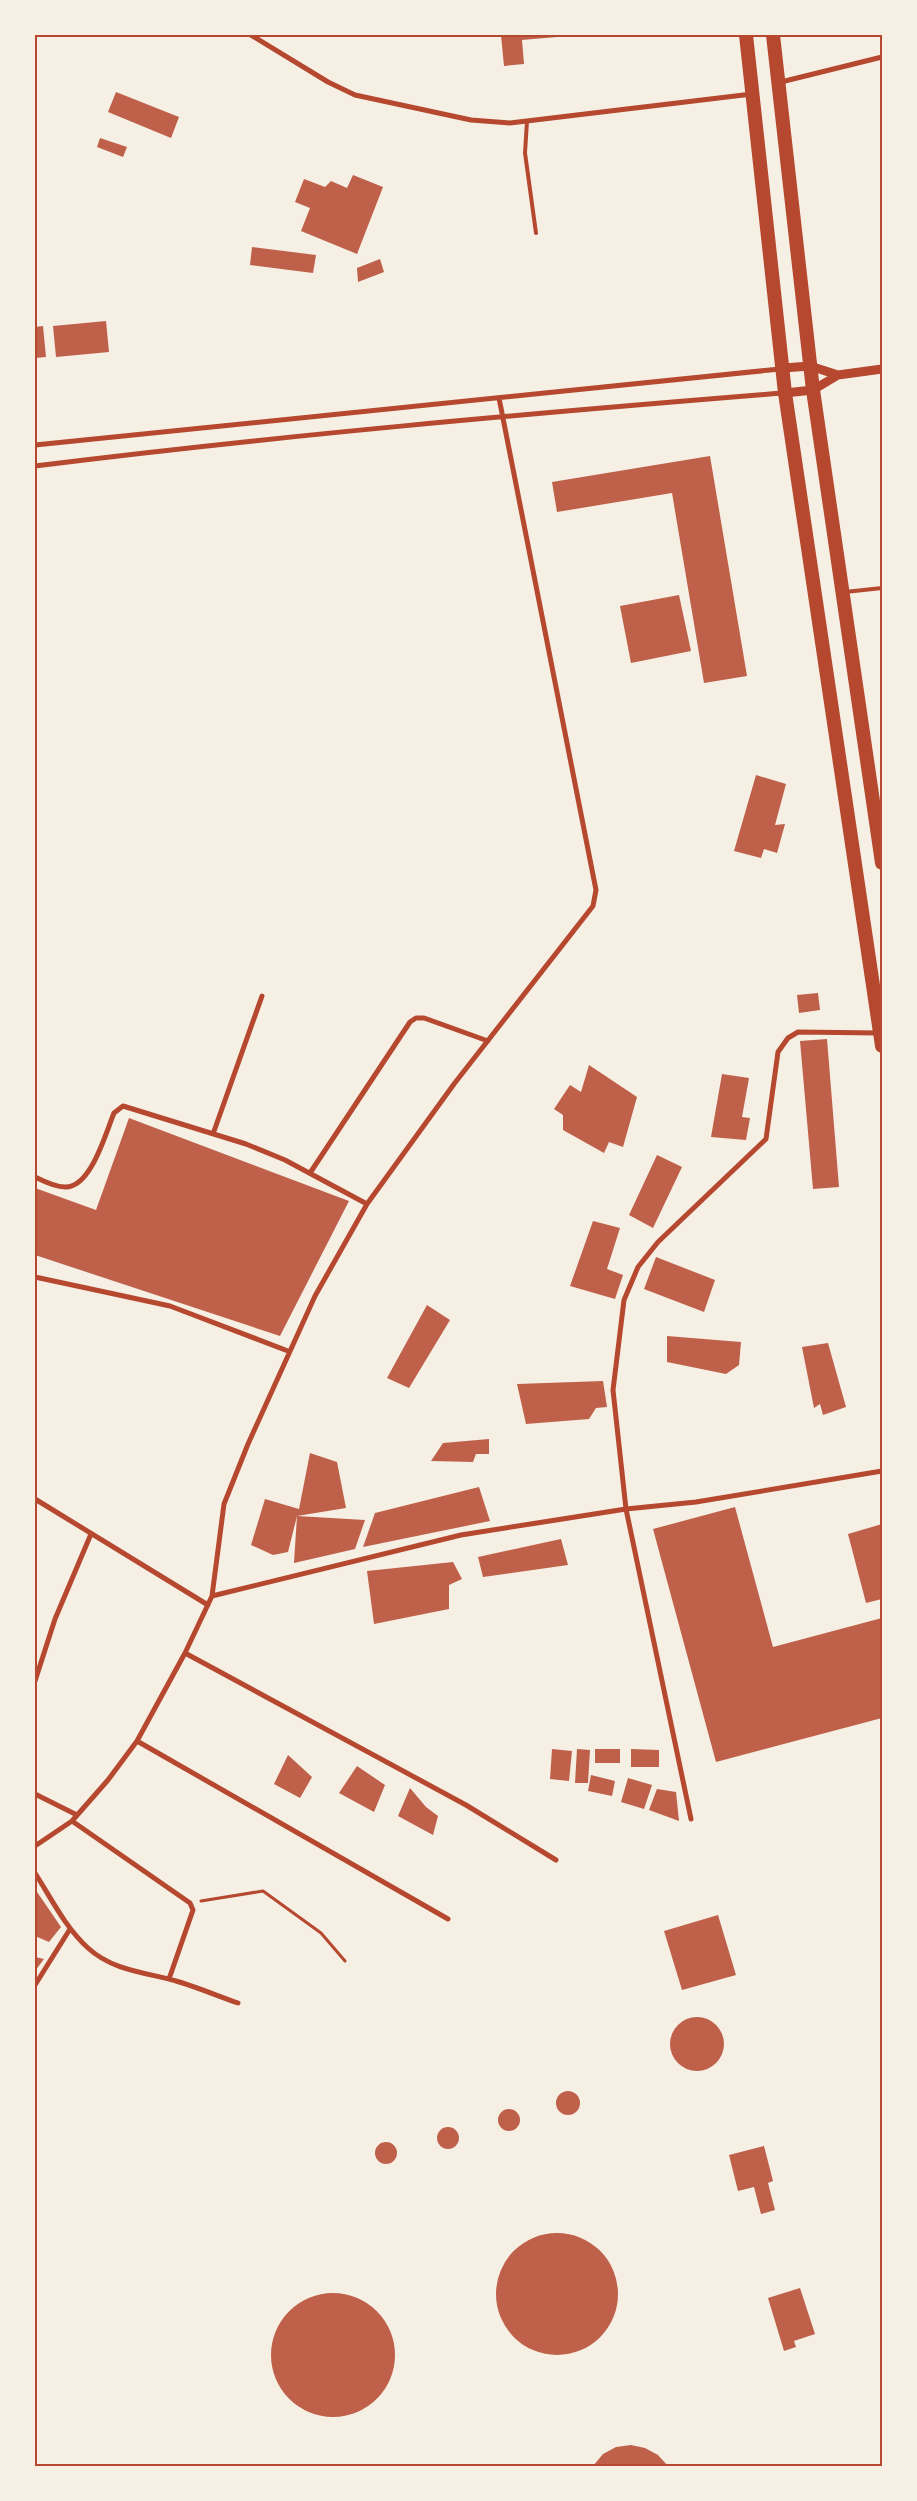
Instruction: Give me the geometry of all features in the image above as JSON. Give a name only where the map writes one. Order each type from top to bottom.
[{"type":"highway","points":[[746,35],[754,94],[785,393],[881,1040]]},
{"type":"highway","points":[[774,36],[813,390],[882,863]]},
{"type":"street","points":[[251,35],[328,82],[355,95],[472,120],[510,123],[754,94]]},
{"type":"street","points":[[780,82],[882,57]]},
{"type":"street","points":[[35,445],[783,368],[810,366],[838,375]]},
{"type":"street","points":[[35,466],[172,449],[503,416],[813,390],[838,375],[882,368]]},
{"type":"street","points":[[35,1846],[72,1821],[108,1780],[137,1741],[185,1652],[212,1596],[224,1504],[288,1351],[315,1296],[367,1204],[488,1041],[593,906],[596,890],[499,398]]},
{"type":"street","points":[[213,1134],[262,996]]},
{"type":"street","points":[[310,1174],[410,1022],[416,1018],[424,1018],[488,1041]]},
{"type":"street","points":[[691,1819],[626,1509],[614,1390],[624,1300],[638,1267],[658,1242],[766,1139],[778,1052],[792,1034],[798,1032],[881,1040]]},
{"type":"street","points":[[35,1177],[65,1187],[78,1183],[87,1175],[114,1112],[123,1106],[246,1144],[310,1174],[367,1204]]},
{"type":"street","points":[[35,1277],[176,1308],[288,1351]]},
{"type":"street","points":[[212,1596],[462,1535],[626,1509],[696,1502],[882,1471]]},
{"type":"street","points":[[35,1498],[208,1605]]},
{"type":"street","points":[[35,1681],[55,1619],[91,1534]]},
{"type":"street","points":[[185,1652],[466,1805],[556,1860]]},
{"type":"street","points":[[137,1741],[448,1919]]},
{"type":"street","points":[[35,1794],[77,1815]]},
{"type":"street","points":[[72,1821],[190,1903],[193,1910],[169,1979]]},
{"type":"street","points":[[35,1873],[70,1929],[88,1948],[106,1961],[134,1973],[169,1979],[238,2003]]},
{"type":"street","points":[[35,1985],[70,1929]]},
{"type":"lane","points":[[527,121],[525,153],[536,233]]},
{"type":"lane","points":[[843,592],[882,588]]},
{"type":"path","points":[[190,1903],[263,1891],[322,1933],[345,1961]]},
{"type":"building","points":[[501,35],[556,35],[557,37],[522,40],[524,64],[504,66]]},
{"type":"building","points":[[116,92],[179,117],[171,138],[108,112]]},
{"type":"building","points":[[100,138],[127,147],[123,157],[97,147]]},
{"type":"building","points":[[353,175],[383,187],[357,254],[301,231],[310,208],[295,202],[304,179],[325,187],[331,181],[347,188]]},
{"type":"building","points":[[252,247],[316,255],[313,273],[250,265]]},
{"type":"building","points":[[380,259],[384,272],[358,282],[357,268]]},
{"type":"building","points":[[106,321],[109,352],[56,357],[53,326]]},
{"type":"building","points":[[43,326],[46,357],[35,358],[35,327]]},
{"type":"building","points":[[710,456],[747,676],[704,683],[672,493],[557,512],[552,482]]},
{"type":"building","points":[[679,595],[691,651],[631,663],[620,606]]},
{"type":"building","points":[[756,775],[786,784],[775,825],[785,824],[777,853],[764,849],[761,858],[734,851]]},
{"type":"building","points":[[818,993],[820,1010],[799,1013],[797,995]]},
{"type":"building","points":[[827,1039],[839,1187],[813,1189],[800,1041]]},
{"type":"building","points":[[589,1065],[637,1097],[623,1147],[609,1142],[604,1153],[563,1130],[563,1115],[554,1109],[570,1085],[581,1092]]},
{"type":"building","points":[[722,1074],[749,1078],[742,1117],[750,1118],[746,1140],[711,1137]]},
{"type":"building","points":[[129,1118],[349,1201],[280,1336],[35,1255],[35,1188],[96,1210]]},
{"type":"building","points":[[657,1155],[682,1167],[653,1228],[629,1215]]},
{"type":"building","points":[[593,1221],[620,1228],[607,1269],[623,1275],[615,1299],[570,1286]]},
{"type":"building","points":[[656,1257],[715,1280],[704,1312],[644,1289]]},
{"type":"building","points":[[427,1305],[450,1320],[409,1388],[387,1378]]},
{"type":"building","points":[[667,1336],[741,1342],[739,1365],[726,1374],[667,1362]]},
{"type":"building","points":[[828,1343],[846,1407],[823,1415],[820,1404],[814,1408],[802,1347]]},
{"type":"building","points":[[603,1381],[607,1407],[596,1408],[589,1419],[526,1424],[517,1384]]},
{"type":"building","points":[[489,1439],[489,1454],[476,1454],[473,1462],[431,1461],[443,1443]]},
{"type":"building","points":[[310,1453],[337,1462],[346,1508],[297,1516],[288,1552],[273,1555],[251,1545],[265,1499],[299,1509]]},
{"type":"building","points":[[479,1487],[490,1521],[363,1547],[375,1513]]},
{"type":"building","points":[[735,1507],[773,1647],[882,1618],[882,1718],[716,1762],[653,1529]]},
{"type":"building","points":[[297,1516],[365,1520],[355,1549],[294,1563]]},
{"type":"building","points":[[882,1524],[882,1599],[866,1603],[848,1534]]},
{"type":"building","points":[[561,1539],[568,1565],[483,1577],[478,1557]]},
{"type":"building","points":[[453,1562],[462,1579],[449,1585],[449,1609],[374,1624],[367,1571]]},
{"type":"building","points":[[552,1749],[572,1751],[569,1781],[550,1779]]},
{"type":"building","points":[[577,1749],[590,1750],[588,1783],[575,1783]]},
{"type":"building","points":[[595,1749],[620,1749],[620,1763],[595,1763]]},
{"type":"building","points":[[631,1749],[659,1750],[659,1767],[631,1767]]},
{"type":"building","points":[[288,1755],[312,1777],[300,1798],[274,1784]]},
{"type":"building","points":[[357,1766],[385,1785],[374,1812],[339,1793]]},
{"type":"building","points":[[591,1775],[615,1781],[612,1796],[588,1791]]},
{"type":"building","points":[[628,1778],[652,1785],[644,1809],[621,1802]]},
{"type":"building","points":[[410,1788],[426,1807],[438,1816],[433,1835],[398,1816]]},
{"type":"building","points":[[657,1789],[676,1792],[679,1821],[649,1810]]},
{"type":"building","points":[[35,1889],[61,1927],[49,1942],[35,1936]]},
{"type":"building","points":[[718,1915],[736,1975],[682,1990],[664,1931]]},
{"type":"building","points":[[35,1957],[44,1959],[35,1971]]},
{"type":"building","points":[[697,2017],[707,2019],[716,2025],[722,2034],[724,2044],[722,2054],[716,2063],[707,2069],[697,2071],[687,2069],[678,2063],[672,2054],[670,2044],[672,2034],[678,2025],[687,2019]]},
{"type":"building","points":[[568,2091],[576,2095],[580,2103],[576,2111],[568,2115],[560,2111],[556,2103],[560,2095]]},
{"type":"building","points":[[509,2109],[517,2112],[520,2120],[517,2128],[509,2131],[501,2128],[498,2120],[501,2112]]},
{"type":"building","points":[[448,2127],[456,2130],[459,2138],[456,2146],[448,2149],[440,2146],[437,2138],[440,2130]]},
{"type":"building","points":[[386,2142],[394,2145],[397,2153],[394,2161],[386,2164],[378,2161],[375,2153],[378,2145]]},
{"type":"building","points":[[764,2146],[773,2181],[768,2183],[775,2210],[761,2214],[754,2187],[738,2191],[729,2155]]},
{"type":"building","points":[[557,2233],[580,2237],[600,2251],[614,2271],[618,2294],[614,2317],[600,2337],[580,2351],[557,2355],[534,2351],[514,2337],[500,2317],[496,2294],[500,2271],[514,2251],[534,2237]]},
{"type":"building","points":[[800,2288],[815,2334],[794,2341],[796,2347],[784,2351],[768,2298]]},
{"type":"building","points":[[333,2293],[357,2298],[377,2311],[390,2331],[395,2355],[390,2379],[377,2399],[357,2412],[333,2417],[309,2412],[289,2399],[276,2379],[271,2355],[276,2331],[289,2311],[309,2298]]},
{"type":"building","points":[[631,2445],[645,2448],[658,2455],[668,2466],[593,2466],[603,2454],[616,2447]]}]
